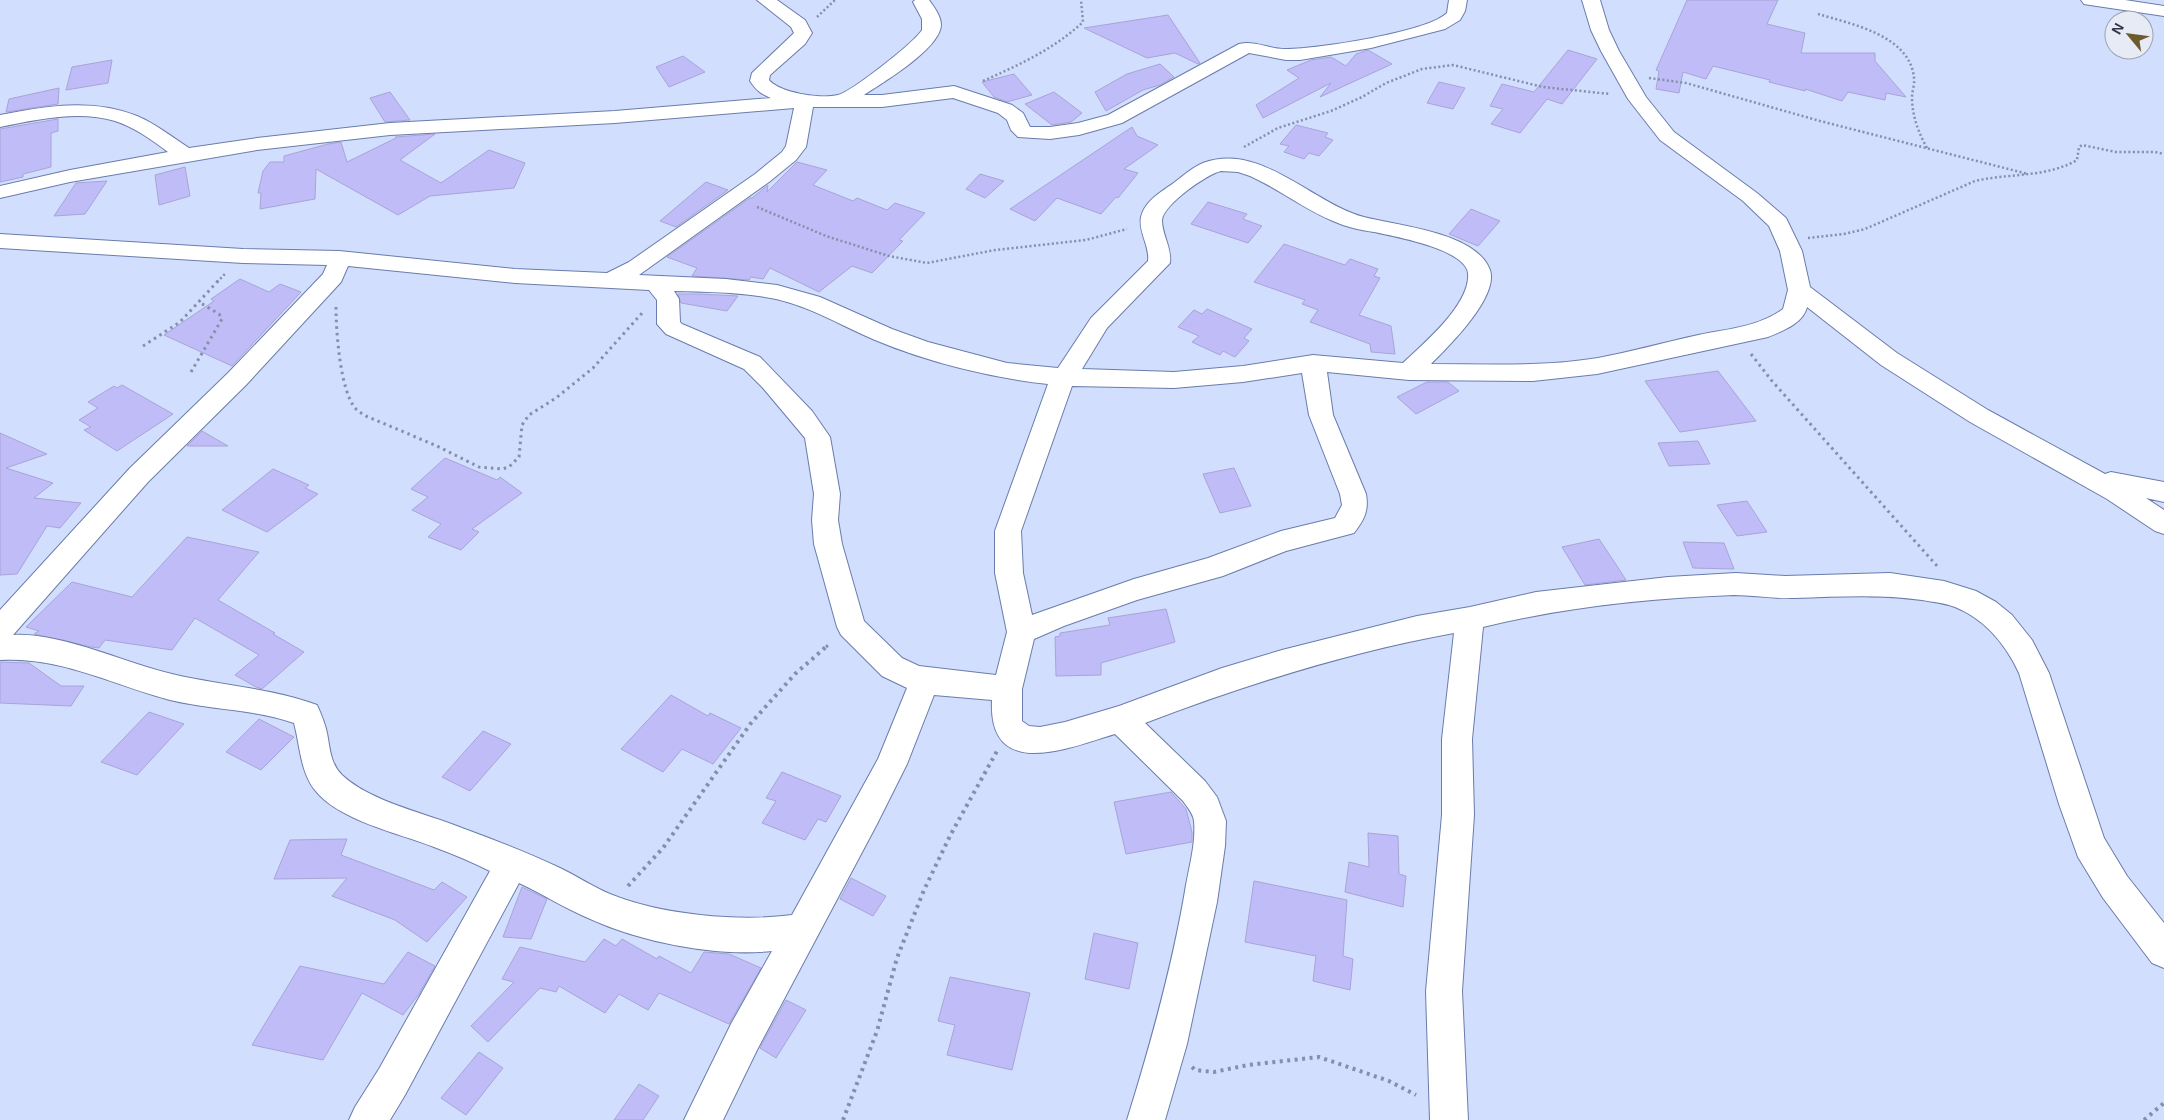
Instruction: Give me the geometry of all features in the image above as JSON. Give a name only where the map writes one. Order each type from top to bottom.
[{"type":"street","points":[[613,279],[636,267],[762,178],[794,151],[804,108],[800,101],[766,90],[759,81],[761,73],[799,40],[803,32],[799,24],[766,0]]},
{"type":"street","points":[[0,192],[70,176],[185,155],[257,144],[390,129],[615,117],[800,101],[882,100],[954,92],[1005,109],[1016,117],[1021,130],[1025,133],[1038,134],[1079,129],[1116,119],[1220,60],[1245,48],[1260,48],[1287,55],[1394,38],[1430,29],[1450,20],[1459,8],[1458,0]]},
{"type":"street","points":[[0,241],[243,256],[336,268],[613,279],[662,291],[726,286],[777,292],[812,302],[921,348],[1007,371],[1064,377],[1174,380],[1244,374],[1313,363],[1409,372],[1533,373],[1597,366],[1696,343],[1760,331],[1778,324],[1794,312],[1798,303],[1799,290],[1798,278],[1786,240],[1778,223],[1767,211],[1667,136],[1638,99],[1600,30],[1591,0]]},
{"type":"street","points":[[2090,0],[2164,12]]},
{"type":"street","points":[[844,100],[922,44],[931,30],[932,18],[922,2]]},
{"type":"street","points":[[0,121],[40,113],[86,111],[103,113],[122,117],[137,124],[185,155]]},
{"type":"street","points":[[1409,372],[1457,321],[1475,294],[1479,280],[1479,271],[1472,258],[1465,253],[1423,237],[1346,219],[1247,169],[1220,165],[1198,174],[1160,203],[1152,215],[1152,228],[1157,240],[1160,257],[1159,263],[1100,323],[1057,389],[1008,531],[1009,573],[1022,632],[1007,689],[1006,716],[1009,729],[1022,738],[1040,741],[1064,736],[1120,719],[1222,681],[1282,662],[1416,628],[1470,619],[1556,600],[1668,588],[1736,584],[1785,587],[1890,584],[1944,592],[1966,599],[2002,623],[2022,649],[2034,672],[2090,846],[2115,887],[2164,951]]},
{"type":"street","points":[[0,630],[139,475],[236,378],[336,268]]},
{"type":"street","points":[[1799,290],[1889,358],[1979,416],[2116,492],[2164,524]]},
{"type":"street","points":[[662,291],[669,324],[674,330],[752,363],[761,370],[803,417],[817,437],[827,494],[825,520],[828,544],[852,627],[892,667],[924,681],[1007,689]]},
{"type":"street","points":[[1022,632],[1054,618],[1134,590],[1213,568],[1282,542],[1344,526],[1352,516],[1355,505],[1353,494],[1321,415],[1313,363]]},
{"type":"street","points":[[2084,475],[2146,490],[2164,492]]},
{"type":"street","points":[[1449,1116],[1444,991],[1458,815],[1457,740],[1470,619]]},
{"type":"street","points":[[0,648],[8,647],[49,652],[172,687],[287,706],[306,714],[312,726],[312,744],[317,767],[331,786],[350,798],[379,811],[512,864],[609,910],[652,922],[721,933],[759,935],[802,930]]},
{"type":"street","points":[[703,1120],[744,1037],[802,930],[841,864],[890,764],[924,681]]},
{"type":"street","points":[[1120,719],[1194,792],[1206,807],[1210,821],[1209,846],[1200,902],[1168,1044],[1146,1120]]},
{"type":"street","points":[[368,1120],[392,1082],[512,864]]},
{"type":"path","points":[[954,92],[996,75],[1034,56],[1076,29],[1083,22],[1081,0]]},
{"type":"path","points":[[1818,14],[1884,38],[1905,54],[1911,65],[1914,79],[1913,112],[1919,134],[1927,148]]},
{"type":"path","points":[[1220,165],[1246,146],[1278,128],[1331,111],[1362,97],[1386,83],[1422,69],[1453,65],[1486,71],[1512,81],[1543,87],[1638,99]]},
{"type":"path","points":[[1626,77],[1661,78],[1686,83],[2028,174]]},
{"type":"path","points":[[1786,240],[1839,235],[1865,229],[1963,185],[1990,178],[2067,167],[2077,160],[2079,147],[2082,145],[2116,152],[2154,152],[2164,154]]},
{"type":"path","points":[[735,196],[826,236],[889,256],[926,263],[995,250],[1086,240],[1123,231],[1152,215]]},
{"type":"path","points":[[143,346],[180,322],[243,256]]},
{"type":"path","points":[[336,268],[336,327],[346,391],[356,409],[366,416],[486,468],[502,469],[514,463],[520,454],[522,425],[529,415],[556,398],[593,368],[645,310],[662,300],[662,291]]},
{"type":"path","points":[[191,372],[222,319],[220,314],[199,302]]},
{"type":"path","points":[[1736,336],[1772,381],[1966,599]]},
{"type":"path","points":[[609,910],[636,876],[663,848],[752,723],[795,674],[819,652],[852,627]]},
{"type":"path","points":[[843,1120],[877,1031],[898,958],[924,890],[951,834],[1009,729]]},
{"type":"path","points":[[1168,1044],[1195,1070],[1214,1072],[1248,1065],[1319,1057],[1389,1081],[1449,1116]]},
{"type":"path","points":[[2144,1120],[2164,1103]]},
{"type":"building","points":[[1687,0],[1778,0],[1767,24],[1805,33],[1801,53],[1875,53],[1875,61],[1906,97],[1886,93],[1885,100],[1848,92],[1842,101],[1805,89],[1805,91],[1713,66],[1706,79],[1683,72],[1679,93],[1656,89],[1659,71],[1656,70]]},
{"type":"building","points":[[1168,15],[1200,63],[1198,64],[1175,53],[1147,58],[1084,28]]},
{"type":"building","points":[[1368,50],[1392,64],[1320,97],[1331,83],[1263,118],[1256,105],[1299,78],[1287,70],[1311,60],[1331,57],[1346,66],[1356,54]]},
{"type":"building","points":[[1568,50],[1597,59],[1562,104],[1547,99],[1520,133],[1491,124],[1503,109],[1490,106],[1502,84],[1534,92]]},
{"type":"building","points":[[683,56],[705,72],[669,87],[656,67]]},
{"type":"building","points":[[112,60],[108,83],[66,90],[72,67]]},
{"type":"building","points":[[1160,64],[1174,77],[1160,85],[1143,90],[1106,111],[1095,92],[1127,74]]},
{"type":"building","points":[[1014,74],[1032,95],[1007,102],[994,97],[982,82]]},
{"type":"building","points":[[1439,82],[1465,88],[1453,109],[1427,103]]},
{"type":"building","points":[[59,88],[58,104],[6,112],[9,99]]},
{"type":"building","points":[[390,92],[410,120],[385,122],[370,98]]},
{"type":"building","points":[[1054,92],[1082,113],[1071,122],[1052,125],[1025,104]]},
{"type":"building","points":[[58,119],[58,131],[51,133],[51,167],[23,174],[23,177],[0,182],[0,129]]},
{"type":"building","points":[[1296,125],[1328,133],[1325,137],[1333,140],[1319,156],[1309,153],[1304,159],[1284,152],[1289,146],[1280,144]]},
{"type":"building","points":[[1132,127],[1137,136],[1158,145],[1124,169],[1138,173],[1118,198],[1116,197],[1101,214],[1057,198],[1035,221],[1010,209]]},
{"type":"building","points":[[435,134],[400,160],[441,183],[489,150],[525,163],[514,188],[430,196],[398,215],[316,169],[315,199],[260,209],[261,193],[258,193],[263,171],[270,162],[284,162],[284,156],[341,142],[347,162],[395,137]]},
{"type":"building","points":[[797,162],[827,170],[813,185],[853,201],[857,198],[887,210],[895,203],[925,213],[899,240],[903,241],[872,273],[852,266],[819,292],[770,268],[763,279],[751,277],[749,280],[692,276],[697,268],[667,257],[768,185],[767,192]]},
{"type":"building","points":[[185,167],[190,196],[159,205],[155,175]]},
{"type":"building","points":[[980,174],[1004,181],[985,198],[966,189]]},
{"type":"building","points":[[107,181],[85,214],[54,216],[76,183]]},
{"type":"building","points":[[706,182],[728,190],[676,227],[660,221]]},
{"type":"building","points":[[1208,202],[1247,214],[1243,219],[1262,226],[1248,243],[1191,224]]},
{"type":"building","points":[[1471,209],[1500,221],[1478,246],[1449,234]]},
{"type":"building","points":[[1284,244],[1345,265],[1350,259],[1378,269],[1374,276],[1380,278],[1359,315],[1391,326],[1395,354],[1371,352],[1370,344],[1310,322],[1318,310],[1302,304],[1305,300],[1254,282]]},
{"type":"building","points":[[240,279],[269,292],[280,284],[301,292],[232,366],[164,335],[214,301],[211,299]]},
{"type":"building","points":[[678,294],[738,296],[727,311],[681,303]]},
{"type":"building","points":[[1207,309],[1252,329],[1244,338],[1249,341],[1235,357],[1223,351],[1220,355],[1192,342],[1199,336],[1178,327],[1194,310],[1202,314]]},
{"type":"building","points":[[1718,371],[1756,421],[1680,432],[1645,381]]},
{"type":"building","points":[[1427,382],[1448,382],[1459,391],[1416,414],[1397,397]]},
{"type":"building","points":[[122,385],[173,414],[117,451],[84,430],[91,427],[79,420],[98,408],[88,402],[114,386],[117,388]]},
{"type":"building","points":[[202,431],[228,446],[187,446]]},
{"type":"building","points":[[0,433],[47,454],[6,468],[53,483],[34,498],[81,503],[60,528],[47,526],[17,574],[0,575]]},
{"type":"building","points":[[1698,441],[1710,464],[1669,466],[1658,443]]},
{"type":"building","points":[[445,458],[497,480],[500,477],[522,493],[472,529],[479,532],[461,550],[428,537],[441,524],[412,510],[428,497],[411,489]]},
{"type":"building","points":[[1234,468],[1251,506],[1220,513],[1203,474]]},
{"type":"building","points":[[273,469],[309,485],[305,488],[318,494],[267,532],[222,510]]},
{"type":"building","points":[[1747,501],[1767,532],[1737,536],[1717,505]]},
{"type":"building","points":[[187,537],[259,552],[218,600],[304,652],[262,689],[235,675],[259,655],[195,618],[172,650],[105,640],[99,648],[91,647],[34,634],[39,631],[26,627],[72,582],[132,597]]},
{"type":"building","points":[[1599,539],[1626,580],[1585,585],[1562,547]]},
{"type":"building","points":[[1683,542],[1724,543],[1734,569],[1693,568]]},
{"type":"building","points":[[1166,609],[1175,642],[1101,663],[1101,675],[1056,676],[1055,637],[1060,636],[1060,633],[1110,625],[1108,618]]},
{"type":"building","points":[[0,662],[29,663],[61,686],[84,686],[71,706],[0,703]]},
{"type":"building","points":[[671,695],[708,716],[710,713],[741,728],[713,764],[682,749],[663,772],[621,749]]},
{"type":"building","points":[[149,712],[184,724],[137,775],[101,762]]},
{"type":"building","points":[[259,719],[294,737],[261,770],[226,752]]},
{"type":"building","points":[[483,731],[511,744],[470,791],[442,777]]},
{"type":"building","points":[[782,772],[841,796],[826,822],[818,819],[805,840],[762,823],[776,801],[766,798]]},
{"type":"building","points":[[1171,792],[1186,809],[1192,832],[1192,842],[1126,854],[1114,802]]},
{"type":"building","points":[[1368,833],[1398,836],[1399,874],[1406,876],[1403,907],[1345,892],[1349,862],[1369,867]]},
{"type":"building","points":[[347,839],[341,855],[434,890],[442,882],[467,897],[427,942],[395,920],[332,896],[347,878],[274,879],[290,840]]},
{"type":"building","points":[[851,878],[886,896],[873,916],[840,899]]},
{"type":"building","points":[[1254,881],[1347,900],[1343,956],[1353,959],[1350,990],[1313,981],[1316,956],[1245,942]]},
{"type":"building","points":[[522,887],[547,899],[531,939],[503,937]]},
{"type":"building","points":[[1094,933],[1138,943],[1129,989],[1085,979]]},
{"type":"building","points":[[604,939],[616,946],[622,939],[657,959],[659,956],[691,973],[704,952],[729,954],[761,968],[729,1024],[659,993],[648,1010],[619,994],[605,1013],[559,986],[556,992],[540,988],[488,1042],[471,1026],[514,982],[502,979],[520,947],[585,962]]},
{"type":"building","points":[[408,952],[435,966],[419,994],[403,1015],[362,993],[323,1060],[252,1045],[300,966],[384,984]]},
{"type":"building","points":[[950,977],[1030,993],[1012,1070],[947,1055],[955,1025],[938,1021]]},
{"type":"building","points":[[786,1000],[806,1010],[776,1058],[760,1048]]},
{"type":"building","points":[[479,1052],[503,1068],[466,1115],[441,1098]]},
{"type":"building","points":[[639,1084],[659,1096],[643,1120],[614,1120]]}]
